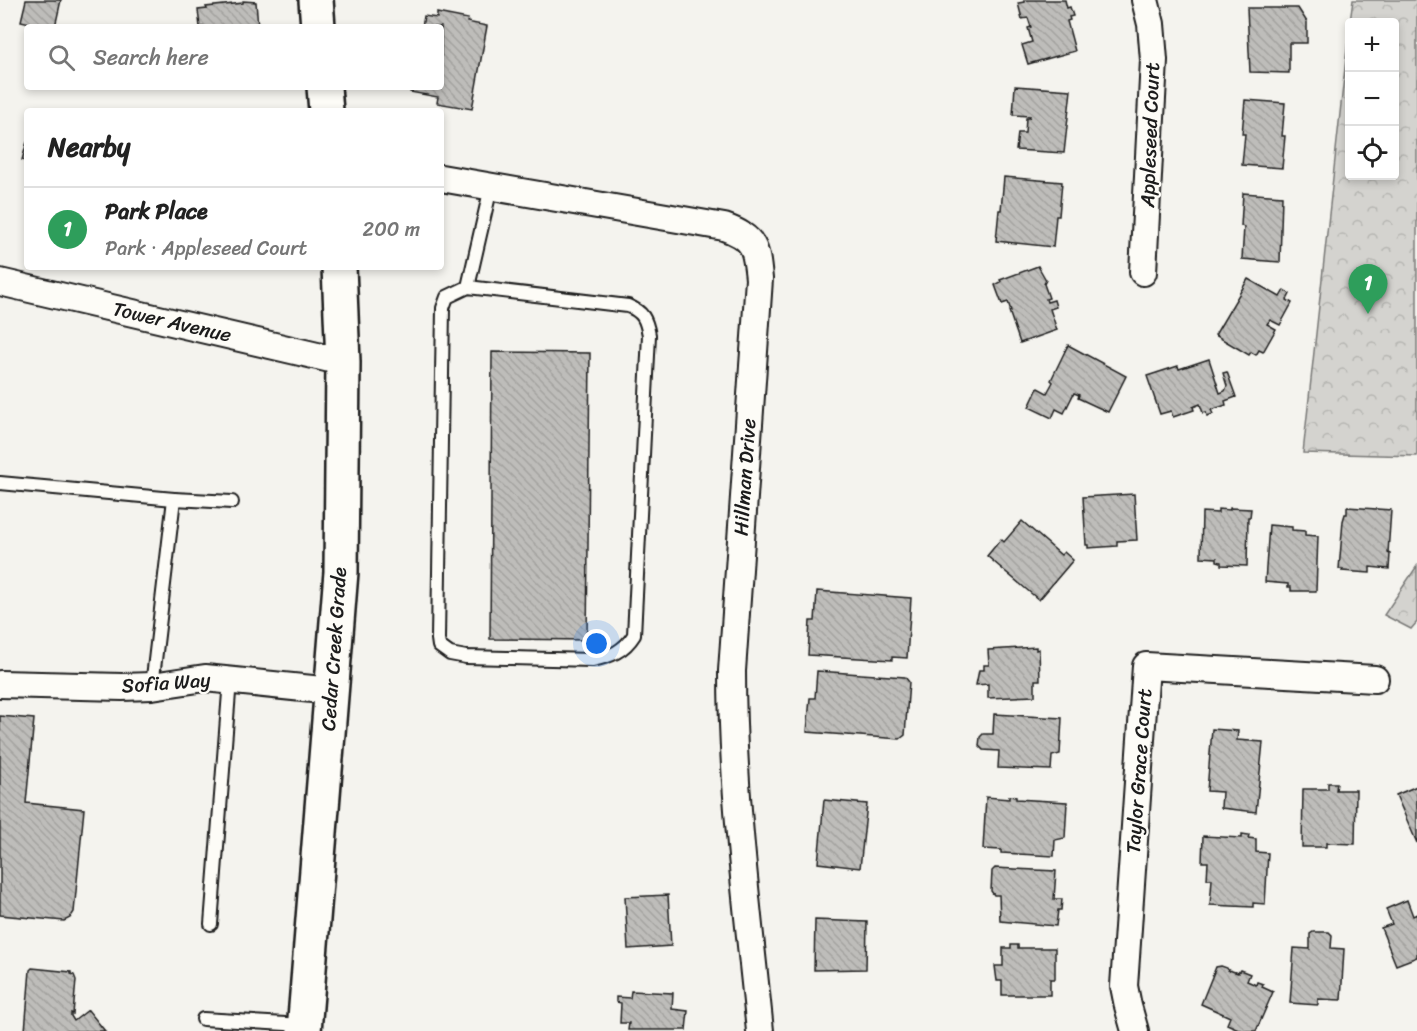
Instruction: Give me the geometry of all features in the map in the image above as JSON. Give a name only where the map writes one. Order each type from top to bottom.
[{"type":"main road","points":[[316,0],[318,24]]},
{"type":"main road","points":[[324,90],[326,108]]},
{"type":"main road","name":"Cedar Creek Grade","points":[[304,1028],[341,572],[343,362],[339,270]]},
{"type":"street","name":"Appleseed Court","points":[[1143,272],[1154,60],[1151,24],[1145,0]]},
{"type":"street","name":"Hillman Drive","points":[[444,179],[724,227],[741,233],[751,243],[757,258],[759,279],[732,671],[732,719],[760,1031]]},
{"type":"street","name":"Tower Avenue","points":[[0,282],[343,362]]},
{"type":"street","name":"Taylor Grace Court","points":[[1135,1031],[1124,986],[1146,666],[1375,679]]},
{"type":"street","name":"Sofia Way","points":[[0,684],[122,687],[152,686],[205,678],[332,691]]},
{"type":"lane","points":[[468,287],[491,187]]},
{"type":"lane","points":[[468,287],[628,306],[639,310],[646,320],[649,335],[634,635],[623,649],[607,657],[592,660],[466,657],[444,651],[439,646],[443,308],[447,297],[468,287]]},
{"type":"lane","points":[[0,483],[174,500],[232,502]]},
{"type":"lane","points":[[152,686],[174,500]]},
{"type":"lane","points":[[211,924],[230,680]]},
{"type":"lane","points":[[203,1019],[304,1028]]},
{"type":"green space","points":[[1353,0],[1417,0],[1417,456],[1303,453],[1345,68],[1345,180],[1399,180],[1399,18],[1351,18]]},
{"type":"green space","points":[[1417,566],[1417,622],[1411,629],[1384,615]]},
{"type":"building","points":[[26,0],[61,0],[56,24],[34,24],[21,21]]},
{"type":"building","points":[[1024,0],[1065,0],[1073,16],[1067,21],[1075,51],[1028,64],[1022,45],[1032,42],[1028,28],[1031,27],[1028,18],[1022,19],[1018,3]]},
{"type":"building","points":[[243,1],[256,2],[258,24],[200,24],[198,10],[243,3]]},
{"type":"building","points":[[1247,8],[1298,8],[1307,22],[1307,43],[1289,43],[1289,73],[1250,72]]},
{"type":"building","points":[[437,13],[468,19],[467,22],[487,26],[472,109],[437,103],[438,97],[410,92],[410,90],[444,90],[444,24],[423,24],[424,16],[437,18]]},
{"type":"building","points":[[1015,86],[1071,90],[1064,153],[1016,150],[1018,133],[1025,133],[1026,118],[1030,116],[1013,115]]},
{"type":"building","points":[[1245,100],[1285,103],[1282,168],[1242,165]]},
{"type":"building","points":[[1004,177],[1062,182],[1053,247],[996,241]]},
{"type":"building","points":[[1243,193],[1282,196],[1280,262],[1242,259]]},
{"type":"building","points":[[1038,266],[1046,280],[1044,284],[1049,298],[1046,299],[1047,302],[1054,300],[1056,307],[1050,309],[1057,330],[1020,343],[1008,302],[1002,304],[995,285],[1001,282],[1000,280]]},
{"type":"building","points":[[1248,279],[1280,297],[1284,290],[1290,294],[1287,300],[1292,303],[1280,325],[1270,320],[1267,324],[1276,329],[1263,352],[1259,350],[1256,355],[1251,352],[1249,355],[1215,335]]},
{"type":"building","points":[[1068,345],[1126,376],[1108,412],[1078,398],[1079,395],[1074,393],[1064,413],[1056,409],[1052,418],[1029,407],[1038,388],[1047,393]]},
{"type":"building","points":[[492,352],[590,353],[587,640],[490,639]]},
{"type":"building","points":[[1209,359],[1220,393],[1225,391],[1227,386],[1223,373],[1227,372],[1236,397],[1225,401],[1226,405],[1211,410],[1213,414],[1207,416],[1206,412],[1203,413],[1200,404],[1193,407],[1194,410],[1173,417],[1171,411],[1160,414],[1147,376]]},
{"type":"building","points":[[1134,494],[1137,540],[1117,541],[1117,546],[1088,548],[1083,497]]},
{"type":"building","points":[[1347,507],[1391,510],[1389,569],[1370,567],[1370,573],[1339,569],[1343,521],[1347,514]]},
{"type":"building","points":[[1230,508],[1251,509],[1250,517],[1248,517],[1247,566],[1221,565],[1217,558],[1201,557],[1202,512],[1218,513],[1218,509],[1230,510]]},
{"type":"building","points":[[1022,521],[1061,555],[1064,552],[1073,560],[1039,600],[987,556],[1001,539],[1004,542]]},
{"type":"building","points":[[1269,525],[1292,527],[1292,530],[1305,531],[1305,535],[1318,536],[1316,591],[1291,591],[1288,584],[1265,582]]},
{"type":"building","points":[[817,591],[911,598],[907,658],[892,657],[892,660],[808,655],[810,621],[815,621]]},
{"type":"building","points":[[1036,647],[1036,650],[1039,649],[1040,680],[1035,680],[1035,696],[988,698],[988,684],[976,685],[979,670],[984,670],[984,665],[989,665],[988,650]]},
{"type":"building","points":[[817,671],[905,677],[909,682],[905,735],[900,739],[807,732],[810,698],[815,698]]},
{"type":"building","points":[[994,714],[1062,718],[1060,754],[1052,756],[1051,770],[998,768],[999,751],[983,750],[979,746],[980,737],[983,734],[993,734]]},
{"type":"building","points":[[0,716],[34,719],[26,803],[84,809],[74,912],[64,921],[0,915]]},
{"type":"building","points":[[1212,729],[1238,731],[1237,740],[1263,742],[1256,812],[1221,808],[1222,792],[1207,791]]},
{"type":"building","points":[[1328,783],[1337,783],[1336,790],[1356,790],[1355,844],[1326,843],[1326,847],[1302,847],[1303,789],[1328,789]]},
{"type":"building","points":[[1417,786],[1417,843],[1396,795]]},
{"type":"building","points":[[1009,796],[1016,797],[1016,799],[1067,802],[1065,838],[1055,840],[1054,856],[1001,853],[1001,850],[983,849],[986,797],[1009,799]]},
{"type":"building","points":[[824,800],[867,804],[860,868],[818,863]]},
{"type":"building","points":[[1242,834],[1256,839],[1256,852],[1268,853],[1265,904],[1253,903],[1253,907],[1210,905],[1212,879],[1207,879],[1208,862],[1202,862],[1203,836],[1242,838]]},
{"type":"building","points":[[995,868],[1056,871],[1054,899],[1062,899],[1056,926],[1000,921],[999,895],[994,895],[991,891],[992,871]]},
{"type":"building","points":[[668,895],[671,946],[628,949],[625,897]]},
{"type":"building","points":[[1407,900],[1413,916],[1417,914],[1417,957],[1396,965],[1381,928],[1392,924],[1386,909]]},
{"type":"building","points":[[815,920],[867,922],[866,969],[814,970]]},
{"type":"building","points":[[1329,932],[1332,935],[1331,948],[1344,949],[1341,1000],[1318,999],[1318,1005],[1290,1003],[1294,948],[1310,949],[1310,934]]},
{"type":"building","points":[[1011,945],[1018,945],[1018,948],[1055,948],[1055,979],[1050,979],[1050,995],[1002,995],[1002,981],[997,981],[995,966],[1003,966],[1003,948],[1011,948]]},
{"type":"building","points":[[1216,967],[1227,968],[1229,972],[1229,970],[1238,973],[1240,970],[1250,974],[1247,981],[1256,985],[1257,982],[1263,984],[1262,987],[1273,992],[1256,1031],[1243,1031],[1227,1024],[1230,1017],[1201,1004]]},
{"type":"building","points":[[32,968],[71,972],[76,980],[71,1016],[74,1021],[88,1010],[105,1031],[25,1031]]},
{"type":"building","points":[[631,991],[673,993],[672,1009],[688,1011],[686,1030],[628,1030],[629,1023],[620,1023],[621,1003],[616,1002],[616,997],[630,998]]},
{"type":"place","name":"Park Place","points":[[1368,314]]}]
